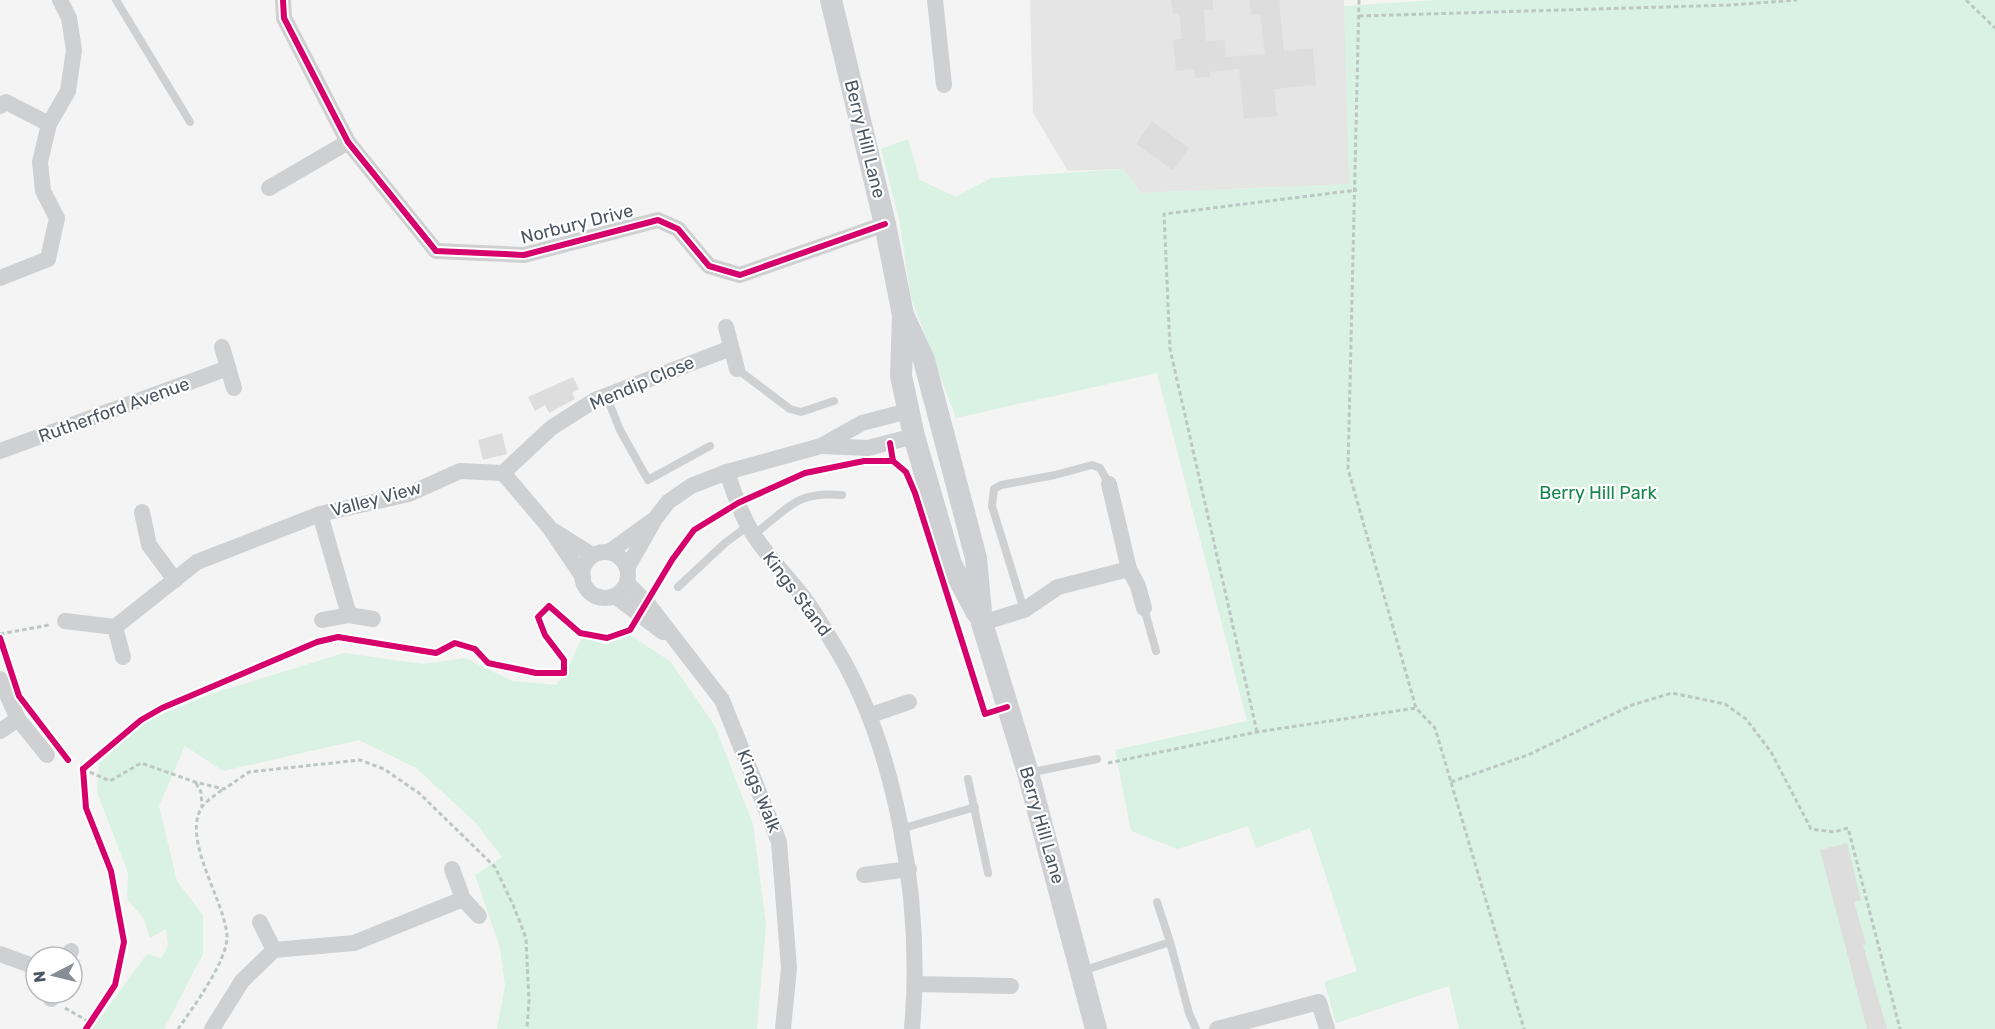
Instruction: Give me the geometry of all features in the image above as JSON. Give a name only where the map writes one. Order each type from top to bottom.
[{"type":"street","points":[[0,278],[48,259],[57,218],[43,191],[40,162],[49,124],[68,91],[74,50],[69,18],[60,0]]},
{"type":"street","name":"Norbury Drive","points":[[283,0],[284,18],[348,142],[436,251],[524,255],[658,220],[678,229],[709,266],[740,275],[885,224]]},
{"type":"street","name":"Berry Hill Lane","points":[[831,0],[885,224],[924,413],[976,558],[982,623]]},
{"type":"street","points":[[934,0],[944,86]]},
{"type":"street","points":[[0,106],[6,102],[49,124]]},
{"type":"street","points":[[269,188],[348,142]]},
{"type":"street","points":[[726,327],[737,369]]},
{"type":"street","points":[[222,347],[234,388]]},
{"type":"street","name":"Mendip Close","points":[[503,473],[551,428],[606,395],[731,348]]},
{"type":"street","name":"Rutherford Avenue","points":[[0,451],[228,368]]},
{"type":"street","points":[[503,473],[549,527],[583,578],[589,591],[598,597],[623,582],[655,519],[668,502],[691,486],[727,472],[821,446],[862,423],[924,413]]},
{"type":"street","name":"Berry Hill Lane","points":[[924,413],[914,436],[951,564],[982,623],[1028,773],[1096,1029]]},
{"type":"street","points":[[821,446],[868,448],[914,436]]},
{"type":"street","name":"Valley View","points":[[115,627],[197,562],[320,514],[409,494],[460,471],[503,473]]},
{"type":"street","name":"Kings Stand","points":[[727,472],[751,530],[803,596],[833,642],[870,715],[901,829],[909,869],[916,984],[912,1029]]},
{"type":"street","points":[[1109,484],[1129,569],[1138,586],[1144,608]]},
{"type":"street","points":[[142,512],[149,545],[175,580]]},
{"type":"street","name":"Valley View","points":[[320,514],[349,615]]},
{"type":"street","points":[[583,578],[586,561],[655,519]]},
{"type":"street","points":[[549,527],[601,553],[619,556],[623,582]]},
{"type":"street","points":[[982,623],[1024,610],[1058,587],[1129,569]]},
{"type":"street","name":"Kings Walk","points":[[623,582],[678,643],[722,700],[779,842],[789,968],[783,1029]]},
{"type":"street","points":[[322,620],[349,615],[373,619]]},
{"type":"street","points":[[65,621],[115,627],[123,657]]},
{"type":"street","points":[[0,679],[18,719],[47,755]]},
{"type":"street","points":[[870,715],[909,702]]},
{"type":"street","points":[[0,731],[18,719]]},
{"type":"street","points":[[452,869],[463,899],[479,916]]},
{"type":"street","points":[[864,875],[909,869]]},
{"type":"street","points":[[212,1029],[242,981],[274,950],[354,943],[463,899]]},
{"type":"street","points":[[260,922],[274,950]]},
{"type":"street","points":[[0,954],[24,963]]},
{"type":"street","points":[[916,984],[1011,986]]},
{"type":"street","points":[[1217,1029],[1318,1002],[1327,1029]]},
{"type":"lane","points":[[116,0],[190,122]]},
{"type":"lane","points":[[737,369],[790,409],[801,412],[834,401]]},
{"type":"lane","points":[[606,395],[620,430],[648,480],[710,446]]},
{"type":"lane","points":[[1024,610],[992,506],[994,489],[1001,484],[1054,476],[1092,465],[1101,468],[1109,484]]},
{"type":"lane","points":[[678,587],[725,543],[751,530],[794,501],[818,493],[842,495]]},
{"type":"lane","points":[[1144,608],[1156,651]]},
{"type":"lane","points":[[1028,773],[1098,761]]},
{"type":"lane","points":[[968,779],[988,873]]},
{"type":"lane","points":[[901,829],[975,807]]},
{"type":"lane","points":[[1157,902],[1189,1013],[1196,1029]]},
{"type":"lane","points":[[1081,971],[1170,942]]},
{"type":"path","points":[[1359,0],[1357,190],[1348,469],[1416,708],[1435,728],[1524,1029]]},
{"type":"path","points":[[1359,16],[1731,5],[1797,0]]},
{"type":"path","points":[[1966,0],[1995,28]]},
{"type":"path","points":[[1257,732],[1170,349],[1164,214],[1357,190]]},
{"type":"path","points":[[0,634],[65,621]]},
{"type":"path","points":[[1451,782],[1528,755],[1632,705],[1672,693],[1725,704],[1746,719],[1771,752],[1811,829],[1834,832],[1848,828],[1900,1029]]},
{"type":"path","points":[[1098,761],[1257,732],[1416,708]]},
{"type":"path","points":[[202,807],[249,772],[360,760],[384,769],[419,793],[495,867],[514,907],[525,938],[529,1000],[527,1029]]},
{"type":"path","points":[[83,769],[92,762]]},
{"type":"path","points":[[76,764],[110,781],[141,763],[195,782],[224,789]]},
{"type":"path","points":[[83,769],[84,779]]},
{"type":"path","points":[[178,1029],[203,994],[222,956],[227,937],[196,827],[202,807],[201,792],[195,782]]},
{"type":"path","points":[[63,1005],[88,1026],[97,1013]]},
{"type":"shaded area","points":[[1030,0],[1344,0],[1350,184],[1141,193],[1123,169],[1068,171],[1033,113]]},
{"type":"green space","name":"Berry Hill Park","points":[[1437,0],[1995,0],[1995,1029],[1459,1029],[1449,986],[1336,1023],[1324,982],[1357,971],[1310,828],[1256,848],[1248,826],[1178,849],[1131,831],[1115,750],[1247,721],[1157,373],[956,418],[911,298],[899,219],[881,149],[908,139],[920,180],[956,197],[991,178],[1123,169],[1141,193],[1349,184],[1344,6]]},
{"type":"green space","points":[[630,635],[671,662],[715,726],[753,824],[766,924],[757,1029],[497,1029],[505,986],[500,948],[475,875],[502,857],[475,822],[416,768],[359,740],[223,771],[185,746],[159,806],[177,881],[203,915],[203,954],[164,1029],[92,1029],[147,954],[161,958],[168,946],[166,929],[150,938],[144,919],[127,899],[128,873],[97,792],[99,763],[148,720],[211,694],[344,653],[423,664],[465,658],[512,681],[556,685],[569,667],[583,636],[605,645]]},
{"type":"building","points":[[1171,0],[1213,0],[1213,10],[1204,10],[1206,41],[1224,40],[1226,57],[1265,54],[1260,14],[1251,15],[1249,0],[1279,0],[1284,51],[1313,48],[1316,85],[1274,89],[1277,116],[1244,119],[1239,69],[1210,72],[1210,77],[1195,78],[1194,69],[1176,71],[1173,40],[1182,39],[1179,13],[1173,13]]},
{"type":"building","points":[[1152,121],[1189,148],[1173,170],[1136,144]]},
{"type":"building","points":[[573,377],[579,389],[572,393],[575,399],[549,413],[545,405],[535,411],[528,397]]},
{"type":"building","points":[[502,433],[507,454],[483,460],[478,440]]},
{"type":"building","points":[[1847,843],[1861,900],[1854,902],[1866,944],[1863,945],[1887,1029],[1867,1029],[1820,850]]},
{"type":"cycle path","points":[[283,0],[284,18],[348,142],[436,251],[524,255],[658,220],[678,229],[709,266],[740,275],[885,224]]},
{"type":"cycle path","points":[[83,769],[141,720],[162,708],[317,642],[338,637],[436,653],[455,643],[475,649],[488,663],[536,673],[564,673],[564,660],[545,635],[538,617],[549,606],[580,633],[607,638],[630,630],[672,560],[694,530],[738,503],[805,473],[864,461],[893,461],[890,443]]},
{"type":"cycle path","points":[[893,461],[906,472],[915,493],[985,714],[1007,707]]},
{"type":"cycle path","points":[[0,638],[19,696],[68,760]]},
{"type":"cycle path","points":[[83,769],[86,808],[111,871],[124,942],[115,985],[86,1029]]}]
